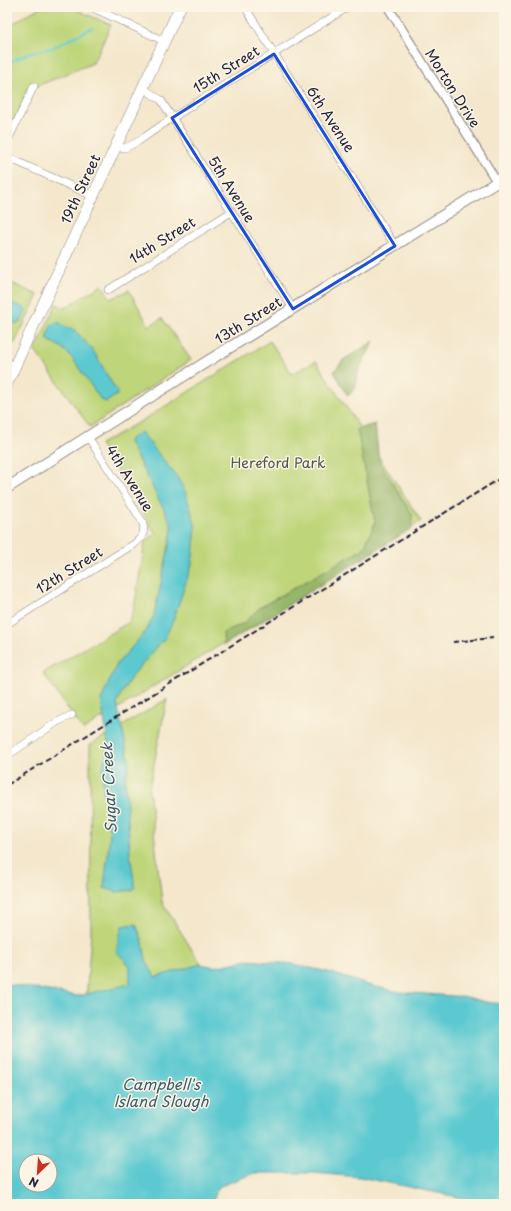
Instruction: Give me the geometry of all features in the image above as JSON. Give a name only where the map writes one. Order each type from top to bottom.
[{"type":"main road","name":"19th Street","points":[[7,383],[180,7]]},
{"type":"main road","name":"13th Street","points":[[7,488],[501,180]]},
{"type":"street","points":[[91,7],[164,41]]},
{"type":"street","name":"6th Avenue","points":[[245,7],[395,246]]},
{"type":"street","name":"15th Street","points":[[116,147],[128,147],[139,141],[172,118],[348,7]]},
{"type":"street","name":"Morton Drive","points":[[388,7],[501,180]]},
{"type":"street","points":[[7,142],[34,86]]},
{"type":"street","name":"5th Avenue","points":[[143,88],[160,100],[293,310]]},
{"type":"street","points":[[7,157],[93,196]]},
{"type":"street","name":"14th Street","points":[[108,290],[231,212]]},
{"type":"street","name":"4th Avenue","points":[[88,437],[142,521],[144,528],[143,535]]},
{"type":"street","name":"12th Street","points":[[7,624],[134,544],[143,535]]},
{"type":"street","points":[[7,756],[57,722],[72,715]]},
{"type":"highlighted area","points":[[274,54],[395,246],[293,309],[172,118]]},
{"type":"green space","points":[[40,7],[71,7],[111,25],[93,63],[30,89],[7,136],[7,27]]},
{"type":"green space","points":[[7,281],[38,295],[15,343],[7,342]]},
{"type":"green space","points":[[102,285],[111,299],[129,290],[149,326],[162,318],[191,360],[90,427],[35,351],[56,304],[65,308]]},
{"type":"green space","name":"Hereford Park","points":[[270,341],[292,374],[316,361],[421,521],[83,730],[43,673],[129,622],[134,609],[145,541],[156,534],[100,444],[143,420]]},
{"type":"green space","points":[[374,341],[358,372],[356,387],[348,396],[334,372],[343,360]]},
{"type":"green space","points":[[375,424],[379,462],[412,514],[412,528],[224,645],[223,633],[244,623],[259,608],[363,549],[375,523],[357,429]]},
{"type":"green space","points":[[167,699],[149,789],[162,902],[216,988],[86,1003],[91,933],[90,745]]},
{"type":"water","points":[[7,301],[24,308],[26,311],[20,323],[17,324],[7,320]]},
{"type":"water","points":[[57,322],[76,331],[94,352],[117,392],[117,395],[106,402],[101,400],[72,358],[61,347],[48,340],[47,335],[52,324]]},
{"type":"water","name":"Sugar Creek","points":[[141,432],[177,477],[185,491],[196,527],[192,564],[174,618],[165,638],[132,676],[117,704],[130,765],[125,778],[130,853],[135,888],[133,890],[117,892],[104,888],[110,834],[103,790],[103,767],[108,742],[101,700],[117,664],[147,630],[154,615],[172,529],[169,519],[129,442],[130,439]]},
{"type":"water","name":"Campbell's Island Slough","points":[[136,924],[143,942],[146,960],[155,977],[201,964],[215,967],[247,960],[293,964],[328,972],[372,986],[399,992],[467,997],[486,1002],[504,1004],[504,1204],[482,1202],[360,1177],[313,1173],[255,1173],[218,1187],[212,1204],[7,1204],[7,984],[78,996],[130,984],[130,966],[116,951],[122,926]]},
{"type":"waterway","points":[[7,63],[29,53],[52,48],[92,28]]},
{"type":"railway","points":[[7,785],[504,476]]},
{"type":"railway","points":[[453,642],[493,638]]}]
